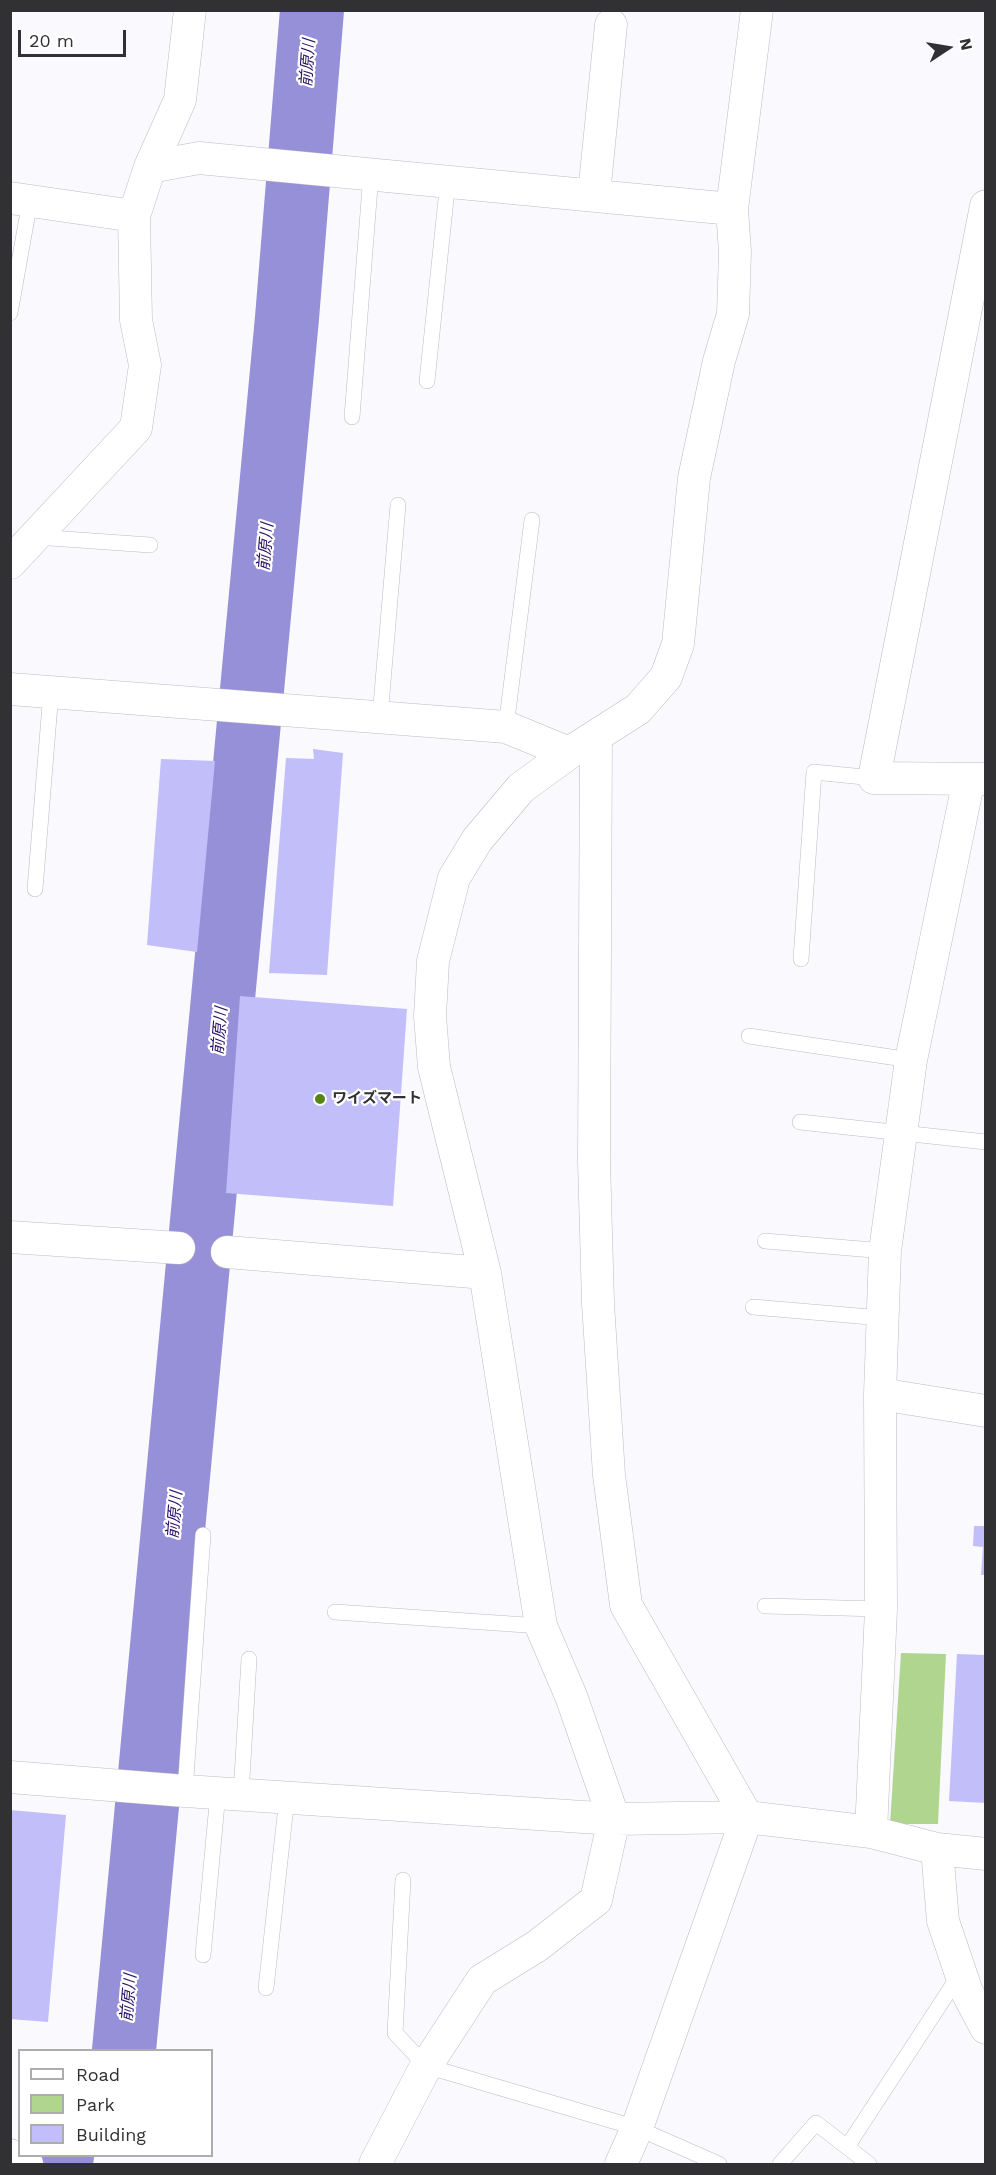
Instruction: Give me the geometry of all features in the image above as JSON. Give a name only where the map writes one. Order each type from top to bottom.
[{"type":"street","points":[[10,563],[136,428],[145,365],[136,320],[134,216],[150,167],[180,100],[190,10]]},
{"type":"street","points":[[375,2164],[426,2066],[482,1980],[537,1946],[596,1900],[614,1819],[571,1696],[541,1626],[485,1273],[434,1067],[430,1016],[433,961],[454,878],[477,840],[521,788],[569,753],[638,709],[666,677],[678,644],[694,478],[719,361],[733,314],[735,252],[732,209],[757,10]]},
{"type":"street","points":[[594,194],[611,25]]},
{"type":"street","points":[[150,167],[200,158],[732,209]]},
{"type":"street","points":[[20,200],[134,216]]},
{"type":"street","points":[[870,1832],[881,1609],[880,1394],[885,1251],[911,1060],[977,779],[874,778],[972,344],[986,206]]},
{"type":"street","points":[[10,689],[506,727],[569,753]]},
{"type":"street","points":[[596,736],[594,1161],[597,1291],[609,1475],[626,1605],[747,1817],[637,2127],[621,2164]]},
{"type":"street","points":[[10,1237],[179,1248]]},
{"type":"street","points":[[227,1252],[485,1273]]},
{"type":"street","points":[[880,1394],[986,1411]]},
{"type":"street","points":[[10,1777],[164,1790],[614,1819],[747,1817],[870,1832],[937,1849],[986,1854]]},
{"type":"street","points":[[937,1849],[943,1921],[967,1992],[984,2023]]},
{"type":"street","points":[[10,2155],[27,2164]]},
{"type":"lane","points":[[352,417],[370,174]]},
{"type":"lane","points":[[427,381],[448,180]]},
{"type":"lane","points":[[10,313],[20,200]]},
{"type":"lane","points":[[380,717],[398,505]]},
{"type":"lane","points":[[506,727],[532,520]]},
{"type":"lane","points":[[35,537],[150,545]]},
{"type":"lane","points":[[35,889],[51,692]]},
{"type":"lane","points":[[801,959],[814,772],[874,778]]},
{"type":"lane","points":[[749,1036],[911,1060]]},
{"type":"lane","points":[[800,1122],[986,1142]]},
{"type":"lane","points":[[765,1241],[885,1251]]},
{"type":"lane","points":[[753,1307],[882,1318]]},
{"type":"lane","points":[[164,1790],[203,1534]]},
{"type":"lane","points":[[765,1606],[881,1609]]},
{"type":"lane","points":[[335,1612],[541,1626]]},
{"type":"lane","points":[[203,1954],[230,1794],[249,1659]]},
{"type":"lane","points":[[267,1988],[287,1797]]},
{"type":"lane","points":[[403,1880],[394,2033],[426,2066],[637,2127],[719,2164]]},
{"type":"lane","points":[[847,2146],[960,1974]]},
{"type":"lane","points":[[780,2164],[816,2123],[869,2164]]},
{"type":"green space","points":[[901,1653],[946,1654],[938,1824],[890,1824]]},
{"type":"building","points":[[313,749],[343,753],[327,975],[269,973],[286,758],[314,759]]},
{"type":"building","points":[[161,759],[215,761],[197,952],[147,945]]},
{"type":"building","points":[[240,996],[407,1009],[393,1206],[226,1193]]},
{"type":"building","points":[[974,1526],[986,1526],[986,1575],[981,1575],[983,1547],[973,1546]]},
{"type":"building","points":[[957,1654],[986,1655],[986,1803],[949,1801]]},
{"type":"building","points":[[10,1810],[66,1815],[48,2022],[10,2019]]},
{"type":"waterway","name":"前原川","points":[[124,2049],[287,318],[312,10]]},
{"type":"waterway","name":"前原川","points":[[57,2164],[61,2157]]},
{"type":"place","name":"ワイズマート","points":[[320,1099]]}]
